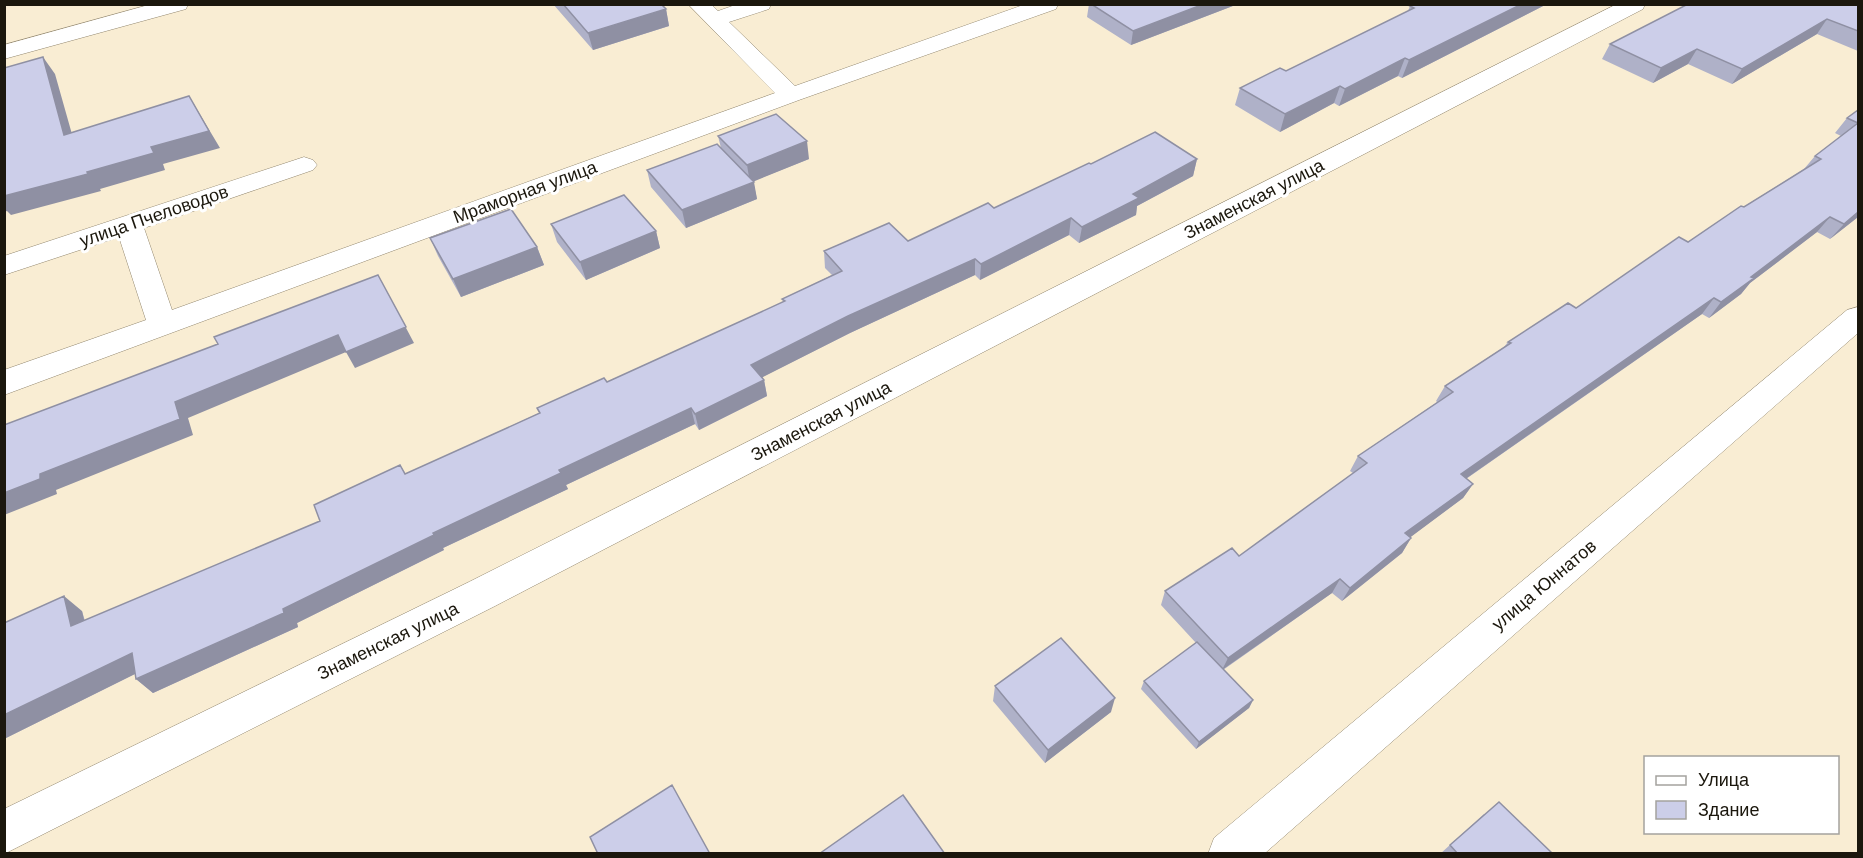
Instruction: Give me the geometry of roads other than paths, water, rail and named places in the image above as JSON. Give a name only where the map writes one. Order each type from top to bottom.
[{"type":"street","points":[[4,52],[178,4]]},
{"type":"street","points":[[706,12],[761,4]]},
{"type":"street","name":"Мраморная улица","points":[[4,383],[791,95],[1048,4]]},
{"type":"street","name":"Знаменская улица","points":[[4,832],[503,583],[1635,4]]},
{"type":"street","points":[[706,12],[791,95]]},
{"type":"street","name":"улица Пчеловодов","points":[[4,266],[304,165]]},
{"type":"street","points":[[129,225],[162,324]]},
{"type":"street","name":"улица Юннатов","points":[[1230,854],[1858,317]]}]
